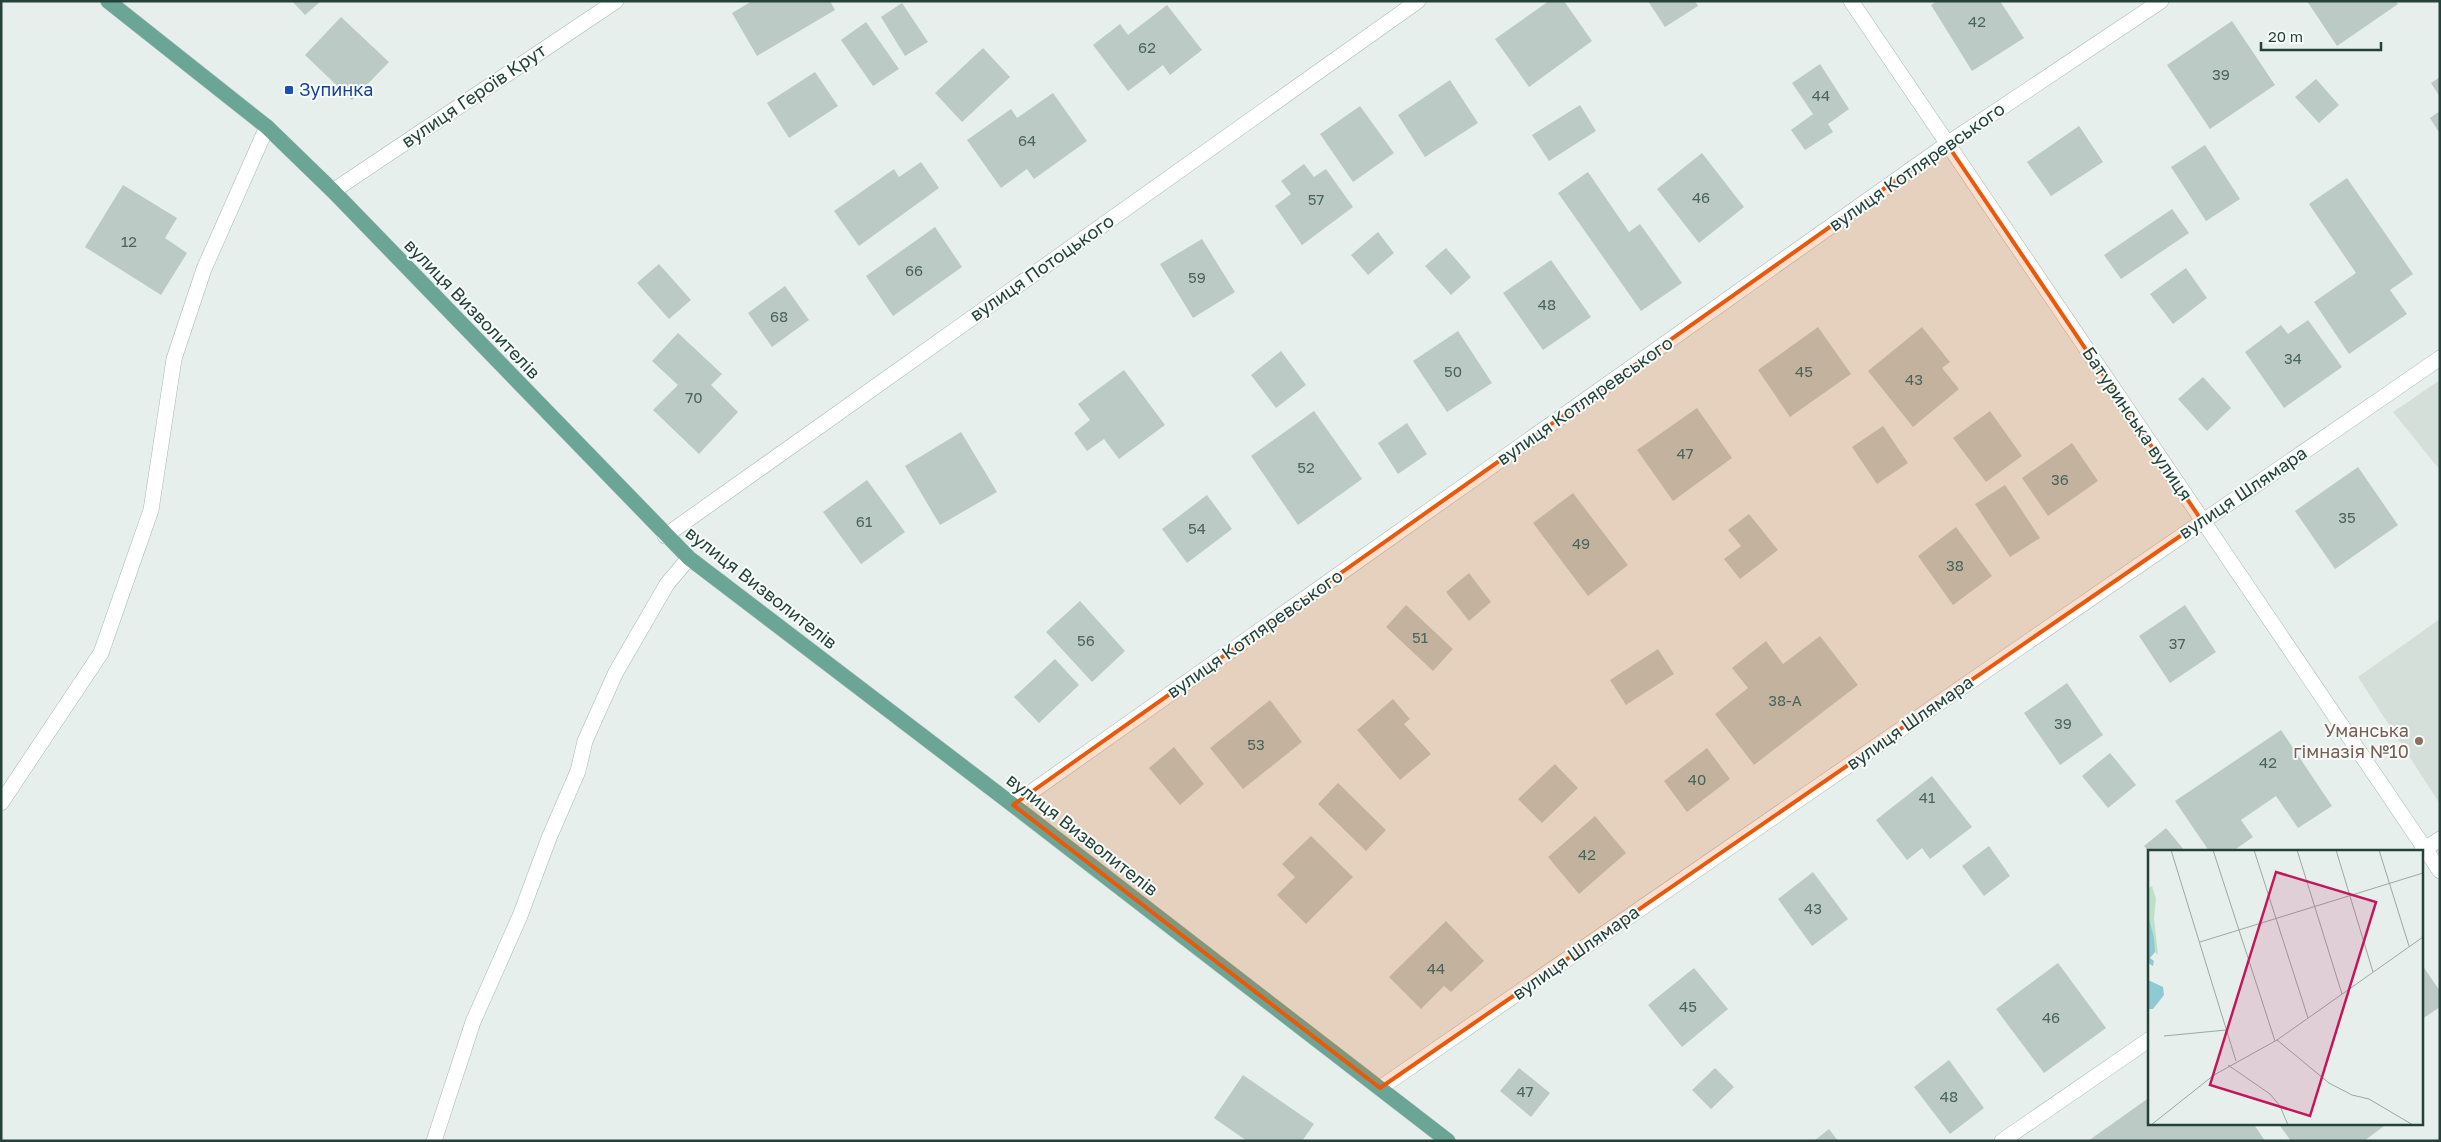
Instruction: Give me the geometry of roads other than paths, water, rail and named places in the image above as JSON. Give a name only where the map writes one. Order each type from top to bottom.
[{"type":"main road","name":"вулиця Визволителів","points":[[108,1],[267,127],[332,191],[688,558],[1014,805],[1448,1141]]},
{"type":"street","name":"вулиця Героїв Крут","points":[[332,191],[616,1]]},
{"type":"street","name":"вулиця Потоцького","points":[[665,536],[1418,1]]},
{"type":"street","name":"Батуринська вулиця","points":[[1851,1],[2440,871]]},
{"type":"street","name":"вулиця Котляревського","points":[[1014,805],[1947,144],[2161,1]]},
{"type":"street","points":[[1,803],[101,653],[151,510],[174,359],[204,269],[267,127]]},
{"type":"street","name":"вулиця Шлямара","points":[[1380,1088],[2440,358]]},
{"type":"street","points":[[434,1141],[473,1022],[520,916],[548,838],[578,771],[589,732],[616,672],[667,584],[688,558]]},
{"type":"street","points":[[2424,850],[2440,840]]},
{"type":"street","points":[[2002,1141],[2148,1040]]},
{"type":"place","name":"Зупинка","points":[[289,90]]},
{"type":"place","name":"Уманська гімназія №10","points":[[2419,741]]}]
